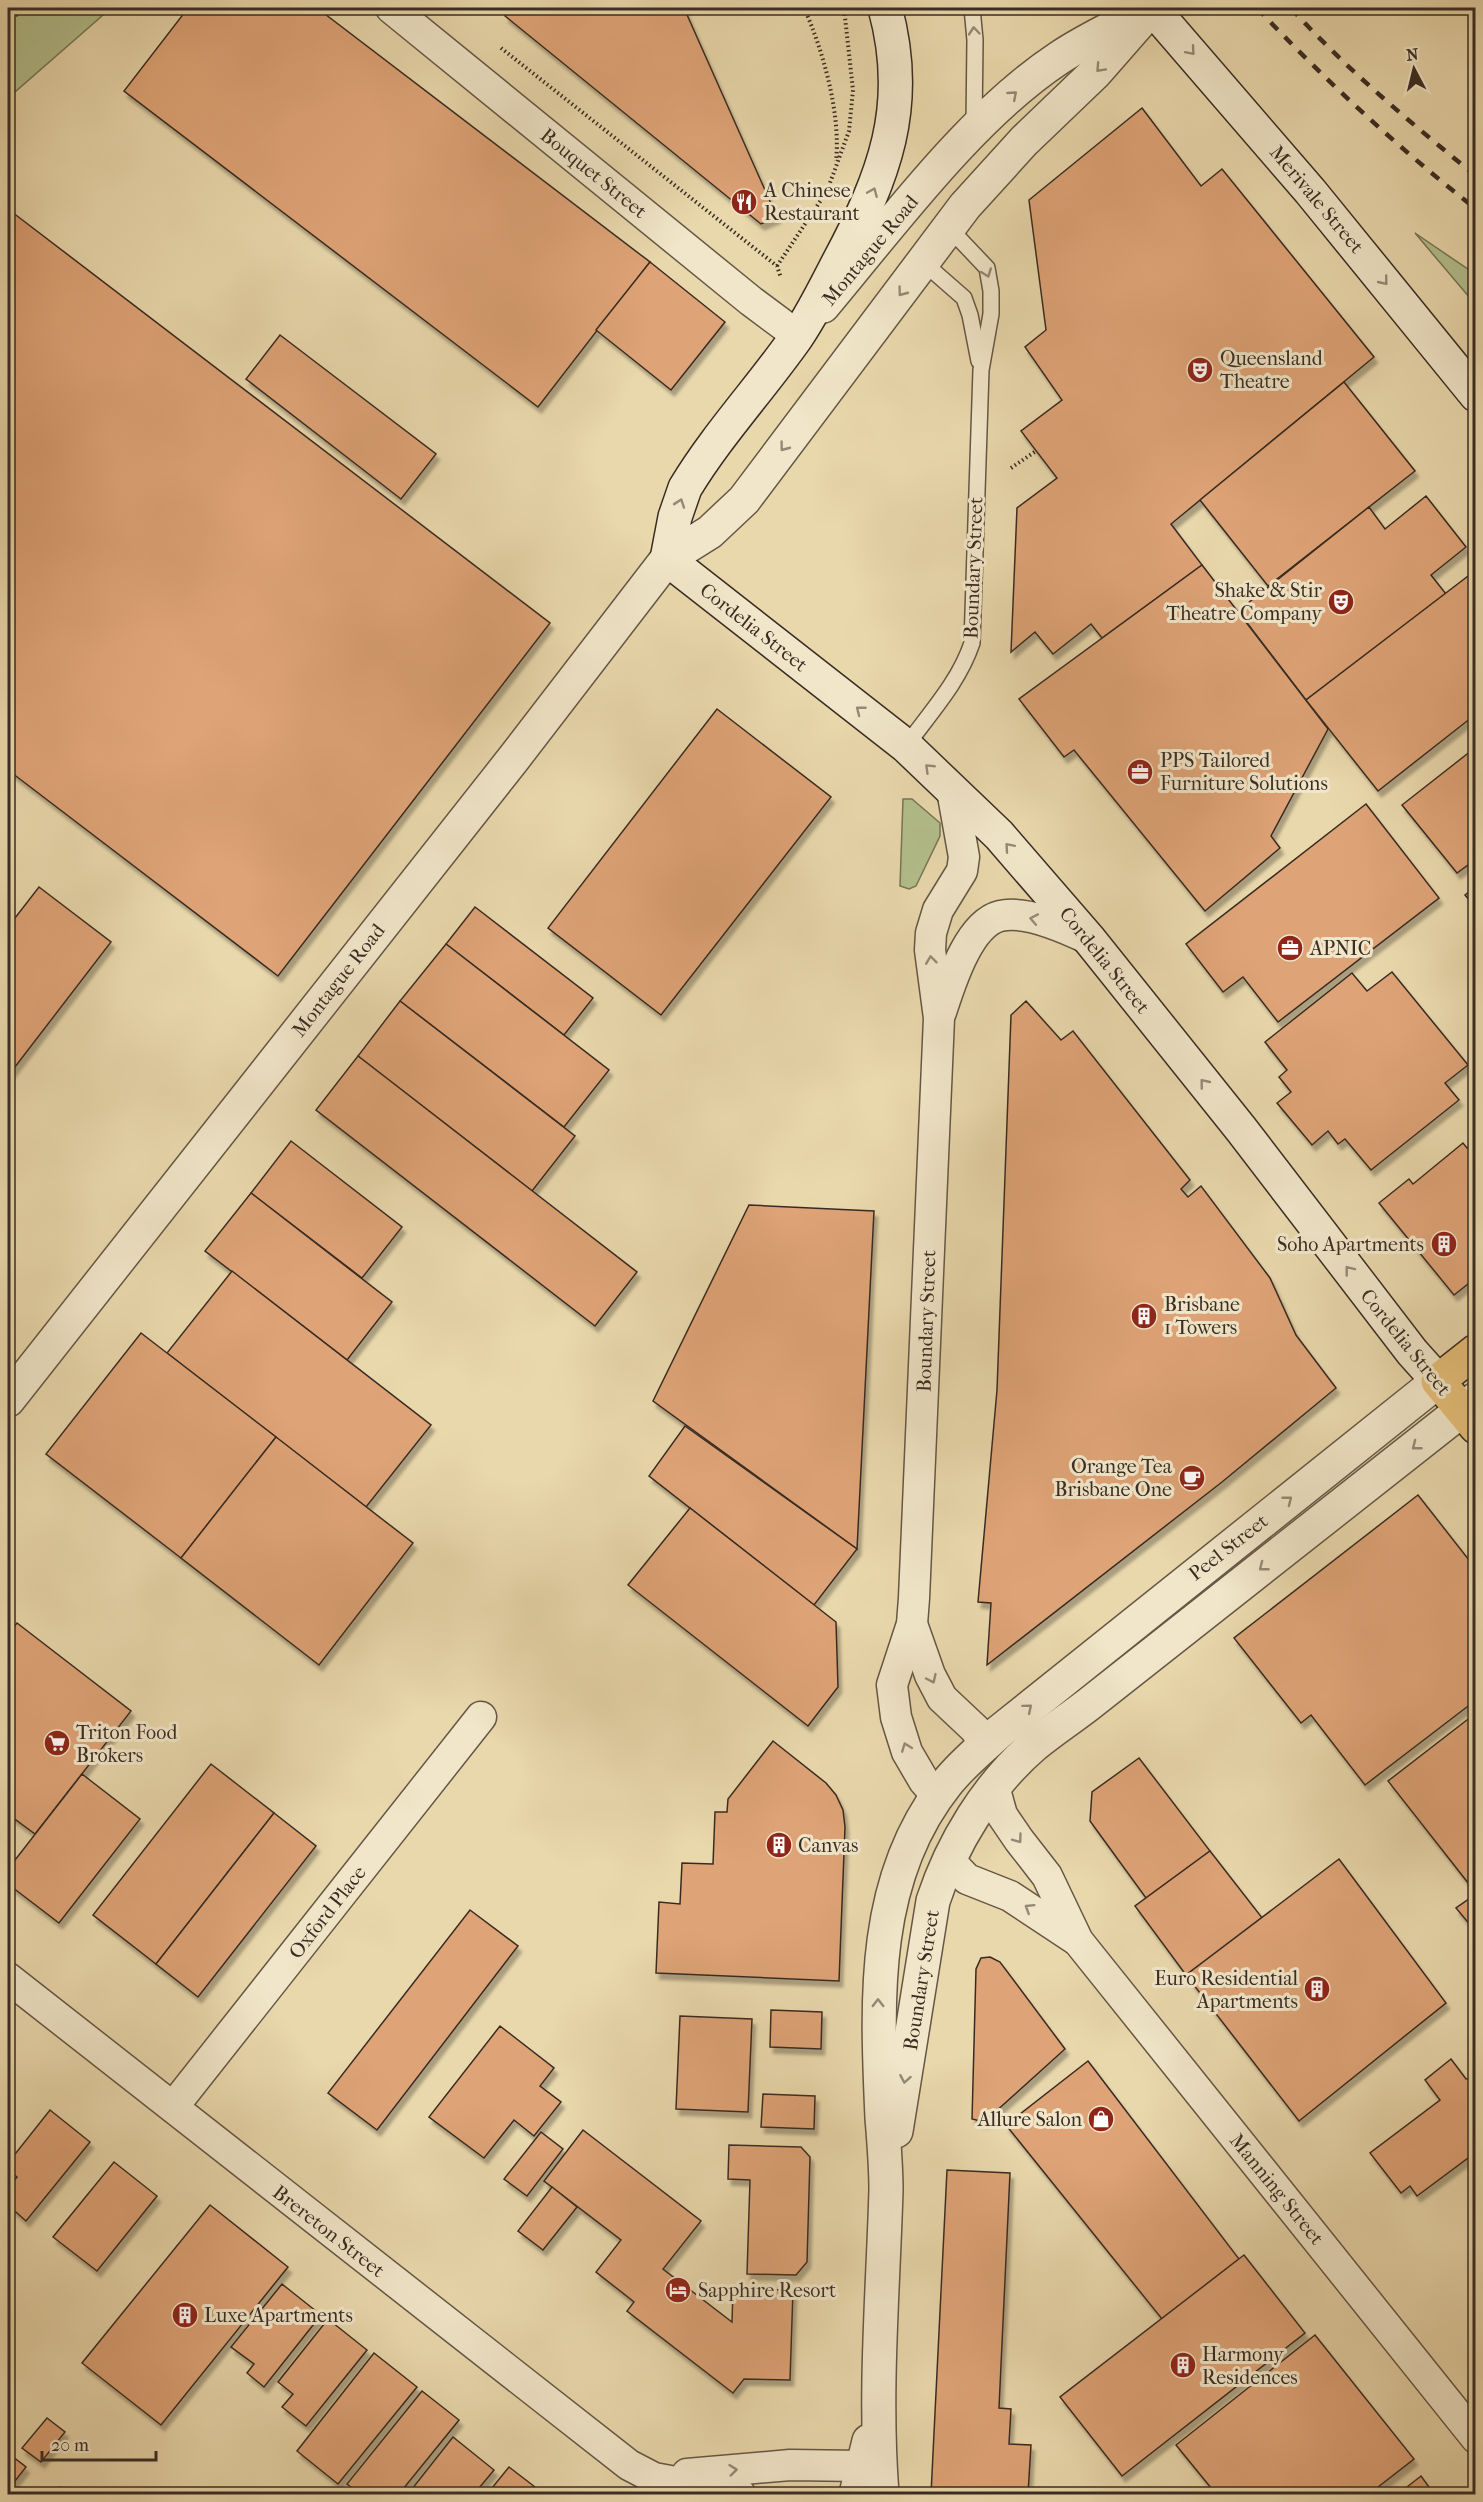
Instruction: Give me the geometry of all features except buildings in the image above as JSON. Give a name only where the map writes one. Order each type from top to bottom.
[{"type":"main road","name":"Peel Street","points":[[1438,1381],[1476,1351]]},
{"type":"main road","name":"Cordelia Street","points":[[1438,1381],[1471,1412]]},
{"type":"street","name":"Bouquet Street","points":[[391,8],[742,294],[798,336]]},
{"type":"street","points":[[798,336],[859,223],[884,164],[893,122],[896,81],[892,33],[885,8]]},
{"type":"street","name":"Montague Road","points":[[667,560],[675,517],[685,488],[798,336],[928,182],[974,131],[1057,59],[1152,8]]},
{"type":"street","name":"Montague Road","points":[[8,1400],[514,758],[667,560],[710,532],[744,500],[950,229],[965,206],[993,173],[1096,72],[1152,8]]},
{"type":"street","name":"Merivale Street","points":[[1152,8],[1303,182],[1476,395]]},
{"type":"street","name":"Cordelia Street","points":[[667,560],[906,746],[999,835],[1089,939],[1241,1129],[1412,1352],[1438,1381]]},
{"type":"street","name":"Boundary Street","points":[[937,1796],[924,1781],[907,1752],[896,1717],[892,1685],[912,1624],[939,1018],[930,933],[938,910],[962,871],[964,857],[952,790]]},
{"type":"street","name":"Boundary Street","points":[[939,1018],[950,983],[966,950],[978,932],[995,918],[1010,915],[1036,919],[1089,939]]},
{"type":"street","name":"Peel Street","points":[[984,1746],[1132,1624],[1438,1381]]},
{"type":"street","name":"Peel Street","points":[[994,1786],[1033,1746],[1471,1412]]},
{"type":"street","name":"Boundary Street","points":[[882,2494],[877,2412],[886,2187],[878,1988],[884,1932],[903,1858],[918,1826],[937,1796],[961,1767],[984,1746],[976,1730],[942,1698],[930,1675],[912,1624]]},
{"type":"street","name":"Oxford Place","points":[[173,2107],[481,1717]]},
{"type":"street","points":[[984,1746],[994,1786]]},
{"type":"street","name":"Boundary Street","points":[[886,2187],[910,2052],[929,1923],[941,1877],[970,1821],[994,1786]]},
{"type":"street","name":"Manning Street","points":[[994,1786],[1002,1815],[1047,1876],[1078,1941],[1476,2438]]},
{"type":"street","points":[[937,1796],[950,1861]]},
{"type":"street","name":"Manning Street","points":[[950,1861],[967,1879],[1010,1896],[1078,1941]]},
{"type":"street","name":"Brereton Street","points":[[8,1978],[620,2459],[641,2473],[654,2478],[740,2494]]},
{"type":"street","name":"Boundary Street","points":[[859,2480],[877,2412]]},
{"type":"street","points":[[654,2478],[779,2465],[859,2480]]},
{"type":"lane","points":[[972,8],[976,75],[974,131]]},
{"type":"lane","name":"Boundary Street","points":[[906,746],[950,686],[966,660],[972,643],[981,370],[991,314],[992,291],[989,273],[974,252],[950,229]]},
{"type":"lane","name":"Boundary Street","points":[[924,263],[964,298],[970,315],[981,370]]},
{"type":"path","points":[[8,20],[28,8]]},
{"type":"path","points":[[804,8],[819,48],[832,103],[836,129],[835,168]]},
{"type":"path","points":[[495,44],[777,266],[827,192],[849,131],[853,90],[843,8]]},
{"type":"path","points":[[1049,8],[1058,8]]},
{"type":"path","points":[[1011,468],[1036,450]]},
{"type":"green space","points":[[8,8],[111,8],[8,98]]},
{"type":"green space","points":[[1415,233],[1475,274],[1475,304]]},
{"type":"green space","points":[[903,799],[912,799],[940,823],[940,836],[916,886],[909,889],[900,886]]},
{"type":"railway","points":[[1257,8],[1362,112],[1476,209]]},
{"type":"railway","points":[[1291,8],[1357,74],[1476,176]]},
{"type":"place","name":"A Chinese Restaurant","points":[[744,202]]},
{"type":"place","name":"Queensland Theatre","points":[[1200,370]]},
{"type":"place","name":"Shake & Stir Theatre Company","points":[[1341,602]]},
{"type":"place","name":"PPS Tailored Furniture Solutions","points":[[1140,772]]},
{"type":"place","name":"APNIC","points":[[1290,948]]},
{"type":"place","name":"Soho Apartments","points":[[1444,1244]]},
{"type":"place","name":"Brisbane 1 Towers","points":[[1144,1316]]},
{"type":"place","name":"Orange Tea Brisbane One","points":[[1192,1478]]},
{"type":"place","name":"Triton Food Brokers","points":[[57,1743]]},
{"type":"place","name":"Canvas","points":[[779,1845]]},
{"type":"place","name":"Euro Residential Apartments","points":[[1317,1989]]},
{"type":"place","name":"Allure Salon","points":[[1101,2119]]},
{"type":"place","name":"Sapphire Resort","points":[[678,2290]]},
{"type":"place","name":"Luxe Apartments","points":[[185,2315]]},
{"type":"place","name":"Harmony Residences","points":[[1183,2365]]}]
